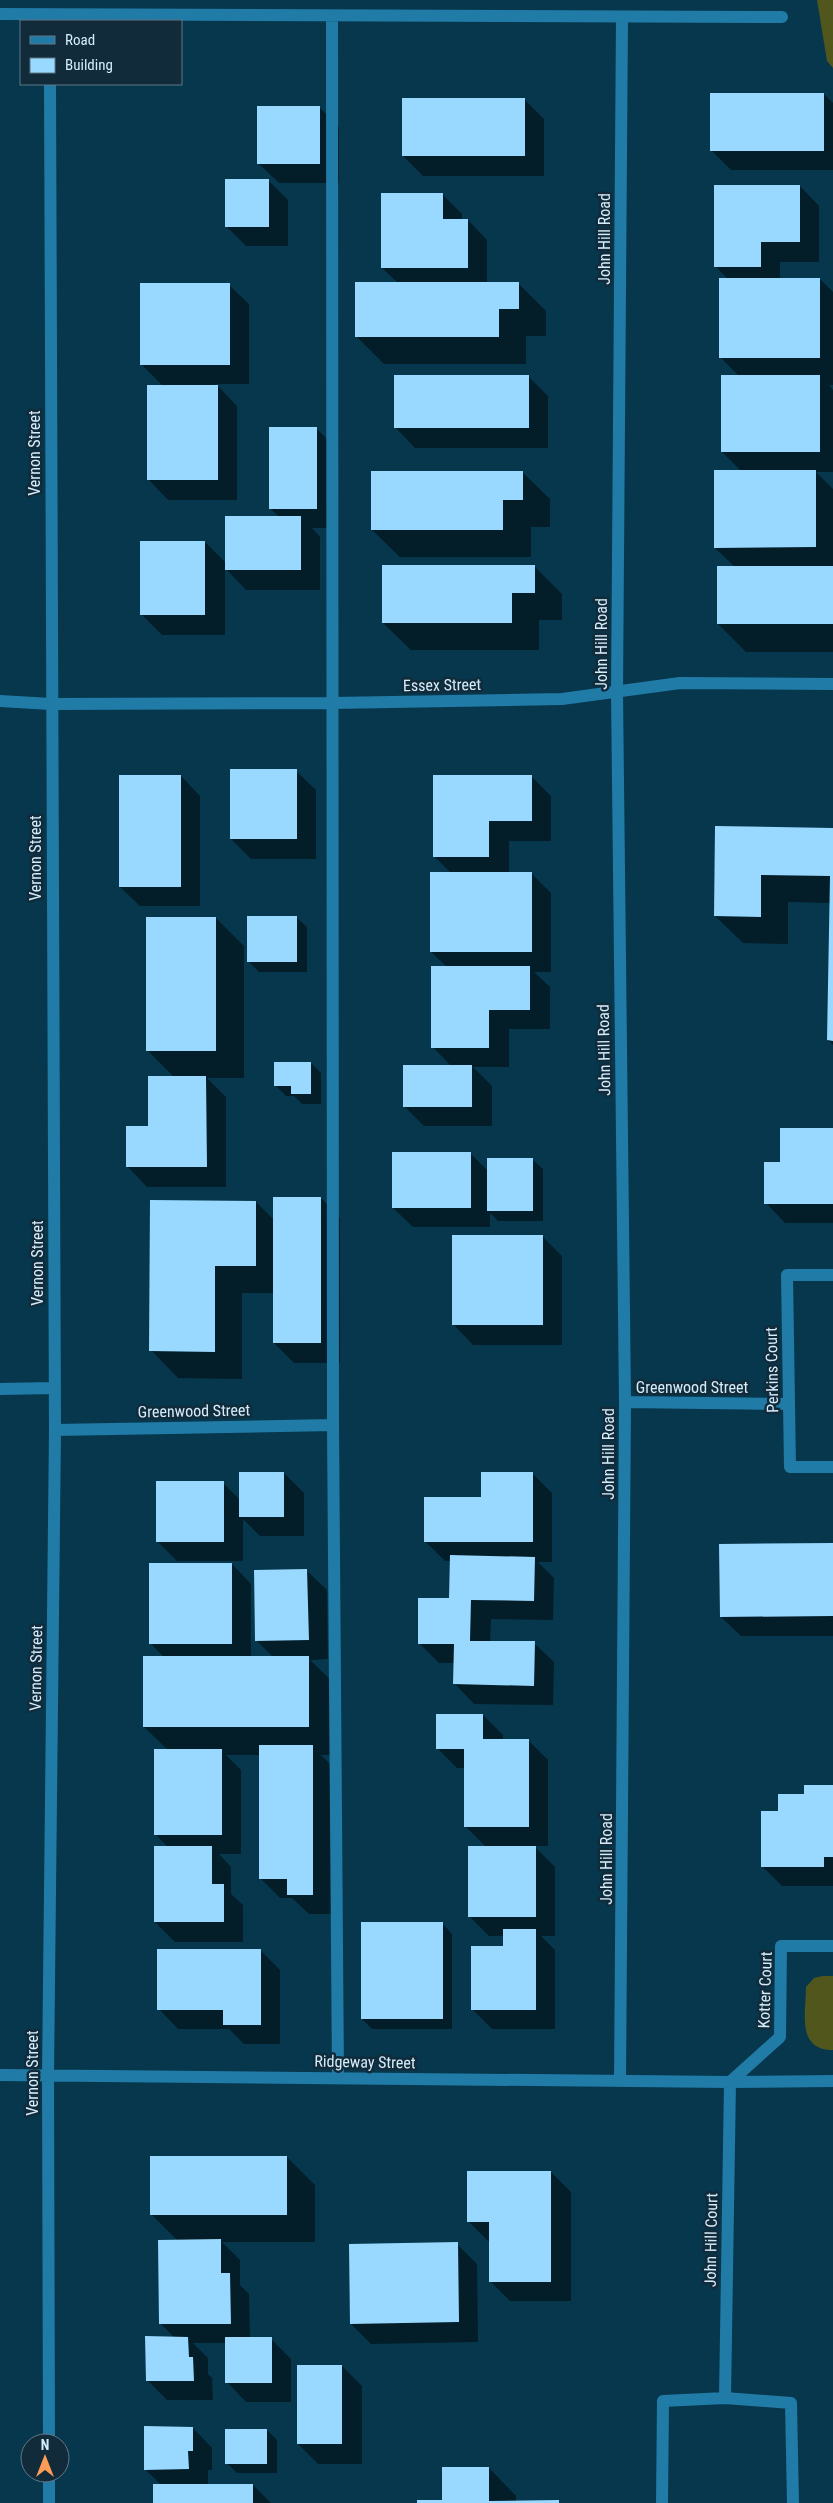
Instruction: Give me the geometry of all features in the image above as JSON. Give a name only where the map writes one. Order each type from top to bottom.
[{"type":"street","points":[[0,14],[49,18],[332,16],[782,17]]},
{"type":"street","points":[[332,16],[333,1425],[338,2078]]},
{"type":"street","name":"John Hill Road","points":[[620,2081],[625,1402],[617,693],[622,18]]},
{"type":"street","name":"Vernon Street","points":[[49,2433],[48,2075],[55,1430],[50,85]]},
{"type":"street","name":"Essex Street","points":[[0,701],[51,704],[333,704],[562,699],[680,683],[833,684]]},
{"type":"street","name":"Perkins Court","points":[[833,1275],[787,1275],[790,1467],[833,1467]]},
{"type":"street","points":[[0,1389],[54,1388]]},
{"type":"street","name":"Greenwood Street","points":[[625,1402],[789,1404]]},
{"type":"street","name":"Greenwood Street","points":[[55,1430],[333,1425]]},
{"type":"street","name":"Kotter Court","points":[[730,2082],[780,2037],[781,1946],[833,1946]]},
{"type":"street","name":"Ridgeway Street","points":[[0,2075],[730,2082]]},
{"type":"street","points":[[730,2082],[833,2081]]},
{"type":"street","name":"John Hill Court","points":[[725,2398],[730,2082]]},
{"type":"street","points":[[662,2503],[663,2401],[725,2398],[791,2403],[793,2503]]},
{"type":"street","points":[[49,2483],[49,2503]]},
{"type":"green space","points":[[817,0],[833,0],[833,68],[827,61]]},
{"type":"green space","points":[[833,1976],[833,2050],[821,2048],[813,2044],[808,2037],[806,2028],[806,1987],[814,1978]]},
{"type":"building","points":[[710,93],[824,93],[824,151],[710,151]]},
{"type":"building","points":[[402,98],[525,98],[525,156],[402,156]]},
{"type":"building","points":[[257,106],[320,106],[320,164],[257,164]]},
{"type":"building","points":[[225,179],[269,179],[269,227],[225,227]]},
{"type":"building","points":[[714,185],[800,185],[800,242],[761,242],[761,267],[714,267]]},
{"type":"building","points":[[381,193],[443,193],[443,219],[468,219],[468,268],[381,268]]},
{"type":"building","points":[[719,278],[820,278],[820,358],[719,358]]},
{"type":"building","points":[[355,282],[519,282],[519,309],[499,309],[499,337],[355,337]]},
{"type":"building","points":[[140,283],[230,283],[230,365],[140,365]]},
{"type":"building","points":[[394,375],[529,375],[529,428],[394,428]]},
{"type":"building","points":[[721,375],[820,375],[820,452],[721,452]]},
{"type":"building","points":[[147,385],[218,385],[218,480],[147,480]]},
{"type":"building","points":[[269,427],[317,427],[317,509],[269,509]]},
{"type":"building","points":[[714,470],[816,470],[816,547],[714,548]]},
{"type":"building","points":[[371,471],[523,471],[523,500],[503,500],[503,530],[371,530]]},
{"type":"building","points":[[225,516],[301,516],[301,570],[225,570]]},
{"type":"building","points":[[140,541],[205,541],[205,615],[140,615]]},
{"type":"building","points":[[382,565],[535,565],[535,593],[512,593],[512,623],[382,623]]},
{"type":"building","points":[[717,566],[833,566],[833,624],[717,624]]},
{"type":"building","points":[[230,769],[297,769],[297,839],[230,839]]},
{"type":"building","points":[[119,775],[181,775],[181,887],[119,887]]},
{"type":"building","points":[[433,775],[532,775],[532,821],[489,821],[489,857],[433,857]]},
{"type":"building","points":[[715,826],[833,828],[833,1041],[827,1040],[830,876],[761,875],[761,917],[714,916]]},
{"type":"building","points":[[430,872],[532,872],[532,952],[430,952]]},
{"type":"building","points":[[247,916],[297,916],[297,962],[247,962]]},
{"type":"building","points":[[146,917],[216,917],[216,1051],[146,1051]]},
{"type":"building","points":[[431,966],[530,966],[530,1010],[489,1010],[489,1048],[431,1048]]},
{"type":"building","points":[[274,1062],[311,1062],[311,1094],[291,1094],[291,1086],[274,1086]]},
{"type":"building","points":[[403,1065],[472,1065],[472,1107],[403,1107]]},
{"type":"building","points":[[148,1076],[206,1076],[207,1167],[126,1167],[126,1126],[148,1126]]},
{"type":"building","points":[[780,1128],[833,1128],[833,1204],[764,1204],[764,1162],[780,1162]]},
{"type":"building","points":[[392,1152],[471,1152],[471,1208],[392,1208]]},
{"type":"building","points":[[487,1158],[533,1158],[533,1211],[487,1211]]},
{"type":"building","points":[[273,1197],[321,1197],[321,1343],[273,1343]]},
{"type":"building","points":[[150,1200],[256,1201],[256,1266],[215,1266],[215,1352],[149,1351]]},
{"type":"building","points":[[452,1235],[543,1235],[543,1325],[452,1325]]},
{"type":"building","points":[[239,1472],[284,1472],[284,1517],[239,1517]]},
{"type":"building","points":[[481,1472],[533,1472],[533,1542],[424,1542],[424,1497],[481,1497]]},
{"type":"building","points":[[156,1481],[224,1481],[224,1542],[156,1542]]},
{"type":"building","points":[[833,1543],[833,1616],[720,1617],[719,1544]]},
{"type":"building","points":[[450,1555],[535,1557],[534,1601],[471,1600],[470,1641],[535,1641],[534,1686],[453,1684],[454,1644],[418,1644],[418,1598],[449,1598]]},
{"type":"building","points":[[149,1563],[232,1563],[232,1644],[149,1644]]},
{"type":"building","points":[[307,1569],[309,1640],[255,1641],[254,1570]]},
{"type":"building","points":[[143,1656],[309,1656],[309,1727],[143,1727]]},
{"type":"building","points":[[436,1714],[483,1714],[483,1739],[529,1739],[529,1827],[464,1827],[464,1749],[436,1749]]},
{"type":"building","points":[[259,1745],[313,1745],[313,1895],[287,1895],[287,1879],[259,1879]]},
{"type":"building","points":[[154,1749],[222,1749],[222,1835],[154,1835]]},
{"type":"building","points":[[804,1785],[833,1785],[833,1857],[824,1857],[824,1867],[761,1867],[761,1811],[778,1811],[778,1794],[804,1794]]},
{"type":"building","points":[[154,1846],[212,1846],[212,1884],[224,1884],[224,1922],[154,1922]]},
{"type":"building","points":[[468,1846],[536,1846],[536,1917],[468,1917]]},
{"type":"building","points":[[361,1922],[443,1922],[443,2019],[361,2019]]},
{"type":"building","points":[[503,1929],[536,1929],[536,2010],[471,2010],[471,1946],[503,1946]]},
{"type":"building","points":[[157,1949],[261,1949],[261,2025],[223,2025],[223,2010],[157,2010]]},
{"type":"building","points":[[150,2156],[287,2156],[287,2215],[150,2215]]},
{"type":"building","points":[[467,2171],[551,2171],[551,2282],[489,2282],[489,2222],[467,2222]]},
{"type":"building","points":[[221,2239],[221,2273],[230,2273],[231,2324],[159,2324],[158,2240]]},
{"type":"building","points":[[458,2242],[459,2322],[350,2324],[349,2244]]},
{"type":"building","points":[[145,2336],[188,2337],[189,2357],[193,2357],[194,2381],[146,2381]]},
{"type":"building","points":[[225,2337],[272,2337],[272,2383],[225,2383]]},
{"type":"building","points":[[297,2365],[342,2365],[342,2444],[297,2444]]},
{"type":"building","points":[[144,2426],[193,2427],[193,2451],[188,2451],[189,2469],[144,2470]]},
{"type":"building","points":[[225,2429],[267,2429],[267,2464],[225,2464]]},
{"type":"building","points":[[442,2467],[489,2467],[489,2501],[559,2500],[559,2503],[417,2503],[417,2500],[442,2500]]},
{"type":"building","points":[[153,2484],[253,2484],[253,2503],[153,2503]]}]
